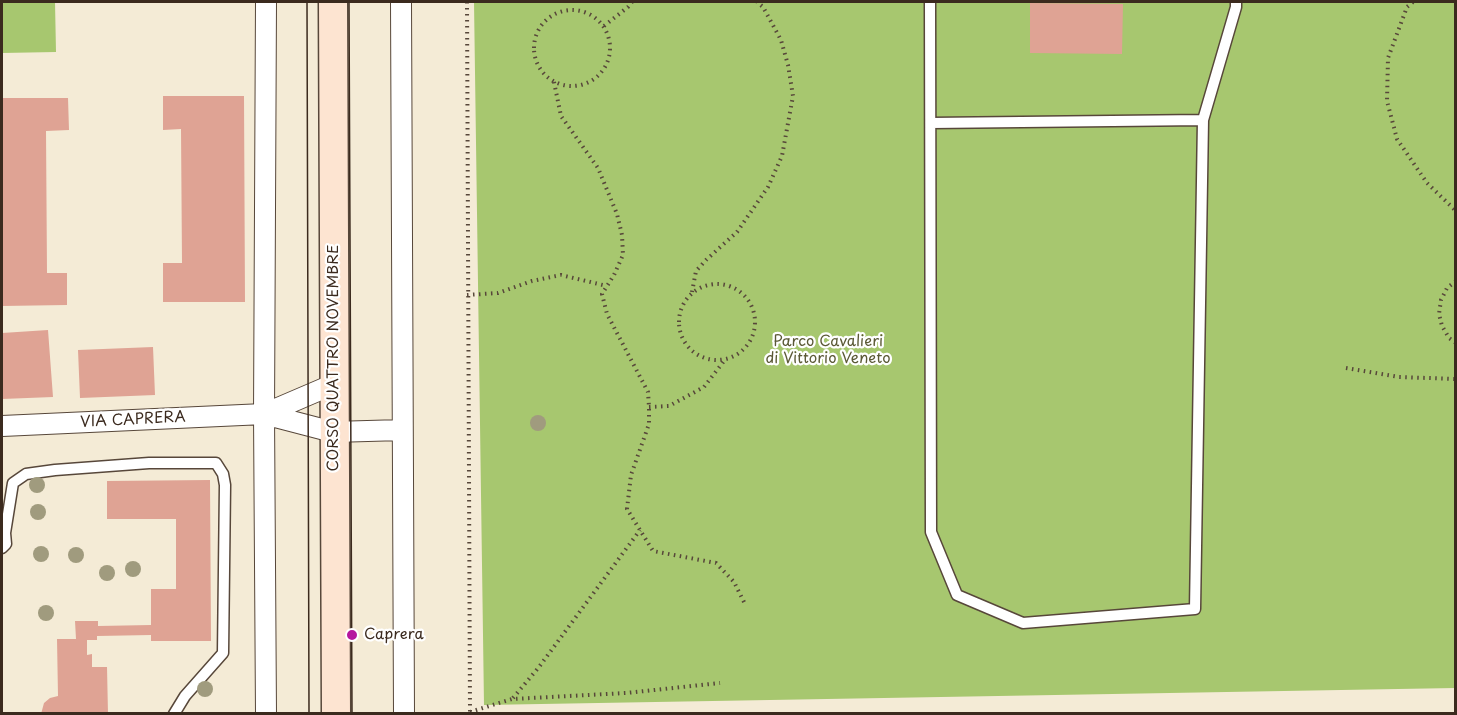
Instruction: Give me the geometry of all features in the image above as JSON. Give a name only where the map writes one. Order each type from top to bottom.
[{"type":"main road","name":"CORSO QUATTRO NOVEMBRE","points":[[333,2],[333,432],[336,714]]},
{"type":"street","points":[[266,2],[264,414],[266,714]]},
{"type":"street","points":[[401,2],[404,714]]},
{"type":"street","name":"VIA CAPRERA","points":[[264,414],[334,384]]},
{"type":"street","name":"VIA CAPRERA","points":[[2,426],[264,414],[333,432],[402,430]]},
{"type":"lane","points":[[930,2],[931,532],[957,595],[1023,623],[1195,609],[1203,120],[1236,2]]},
{"type":"lane","points":[[931,123],[1203,120]]},
{"type":"lane","points":[[2,548],[6,544],[5,533],[13,483],[26,474],[150,463],[216,463],[223,474],[225,484],[223,653],[191,689],[174,714]]},
{"type":"path","points":[[467,2],[470,713],[512,699],[626,693],[720,683]]},
{"type":"path","points":[[604,26],[632,2]]},
{"type":"path","points":[[692,292],[696,272],[738,232],[768,187],[782,156],[793,96],[788,65],[781,40],[763,7],[757,2]]},
{"type":"path","points":[[1413,2],[1407,7],[1388,58],[1387,101],[1397,139],[1427,183],[1455,211]]},
{"type":"path","points":[[572,10],[584,12],[604,26],[609,38],[608,63],[601,74],[591,82],[579,86],[566,86],[554,82],[537,64],[534,52],[535,39],[548,18],[560,12],[572,10]]},
{"type":"path","points":[[554,82],[561,116],[598,168],[617,214],[622,235],[623,255],[602,294],[607,314],[648,392],[649,407],[649,424],[631,475],[627,509],[653,551],[717,563],[734,582],[746,606]]},
{"type":"path","points":[[467,296],[498,292],[561,275],[607,286]]},
{"type":"path","points":[[1455,281],[1447,288],[1441,300],[1439,314],[1442,326],[1455,343]]},
{"type":"path","points":[[649,407],[669,406],[704,387],[724,360],[741,351],[753,336],[755,317],[748,299],[739,290],[715,283],[692,292],[684,302],[679,314],[678,327],[689,349],[700,357],[724,360]]},
{"type":"path","points":[[1346,368],[1399,377],[1455,379]]},
{"type":"path","points":[[512,699],[539,667],[640,530]]},
{"type":"green space","points":[[2,2],[55,2],[56,52],[2,53]]},
{"type":"green space","name":"Parco Cavalieri di Vittorio Veneto","points":[[474,2],[1455,2],[1455,688],[484,705]]},
{"type":"building","points":[[1030,3],[1123,4],[1122,54],[1030,53]]},
{"type":"building","points":[[163,96],[244,96],[245,302],[163,302],[163,263],[182,263],[181,129],[163,130]]},
{"type":"building","points":[[2,98],[68,98],[69,130],[46,131],[47,273],[67,273],[67,305],[2,306]]},
{"type":"building","points":[[48,330],[53,397],[2,399],[2,333]]},
{"type":"building","points":[[153,347],[155,395],[80,398],[78,350]]},
{"type":"building","points":[[210,480],[211,641],[151,641],[151,635],[97,636],[97,640],[87,640],[87,655],[92,654],[92,667],[107,667],[108,714],[41,714],[44,703],[58,696],[57,639],[76,639],[75,621],[98,621],[98,626],[151,625],[151,589],[176,589],[176,519],[107,519],[107,481]]},
{"type":"tram line","points":[[307,2],[309,714]]},
{"type":"tram line","points":[[349,2],[352,714]]},
{"type":"place","name":"Caprera","points":[[352,635]]}]
